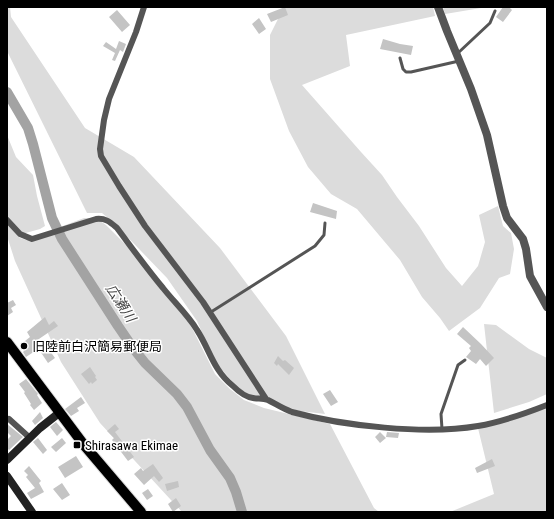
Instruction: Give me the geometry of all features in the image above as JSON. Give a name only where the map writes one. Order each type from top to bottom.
[{"type":"highway","points":[[7,342],[84,445],[141,512]]},
{"type":"main road","points":[[8,458],[59,413]]},
{"type":"main road","points":[[7,476],[32,512]]},
{"type":"street","points":[[144,7],[136,32],[109,99],[104,120],[100,149],[101,156],[145,226],[210,313],[266,399]]},
{"type":"street","points":[[438,7],[471,89],[487,135],[507,218],[523,239],[530,276],[547,307]]},
{"type":"street","points":[[7,220],[23,236],[32,239],[96,219],[103,218],[108,220],[117,228],[152,275],[198,331],[224,378],[244,394],[254,398],[266,399],[293,412],[328,420],[378,427],[442,429],[477,426],[508,419],[547,405]]},
{"type":"street","points":[[9,419],[30,438]]},
{"type":"lane","points":[[400,58],[403,69],[406,72],[411,72],[458,58],[490,23],[495,11]]},
{"type":"lane","points":[[210,313],[315,246],[324,235],[325,223]]},
{"type":"lane","points":[[442,429],[442,414],[458,365],[465,360]]},
{"type":"shaded area","points":[[7,7],[10,7],[11,17],[85,128],[134,157],[220,248],[286,336],[325,414],[300,411],[262,401],[239,389],[215,362],[197,321],[167,278],[114,223],[102,213],[87,213],[7,51]]},
{"type":"shaded area","points":[[284,7],[433,7],[435,16],[346,35],[350,66],[302,85],[382,175],[419,226],[446,268],[462,286],[478,266],[485,242],[479,215],[498,206],[503,226],[511,233],[514,249],[510,274],[499,278],[480,308],[449,331],[422,297],[400,260],[357,209],[331,194],[308,167],[289,131],[270,79],[270,35]]},
{"type":"shaded area","points":[[443,7],[487,7],[445,14]]},
{"type":"shaded area","points":[[7,135],[16,157],[33,175],[45,226],[22,234],[7,218]]},
{"type":"shaded area","points":[[84,218],[96,218],[106,225],[153,272],[183,313],[215,374],[230,389],[244,400],[264,408],[330,424],[374,508],[379,512],[182,512],[100,423],[61,362],[15,261],[7,236],[7,223],[20,238],[26,240]]},
{"type":"shaded area","points":[[484,324],[496,325],[529,349],[547,358],[547,394],[529,402],[494,413]]},
{"type":"shaded area","points":[[547,409],[547,512],[450,512],[494,494],[477,424]]},
{"type":"building","points":[[285,7],[288,15],[271,22],[267,14]]},
{"type":"building","points":[[503,7],[509,7],[512,10],[503,22],[496,17]]},
{"type":"building","points":[[117,10],[130,25],[122,32],[109,17]]},
{"type":"building","points":[[259,18],[266,29],[259,34],[252,24]]},
{"type":"building","points":[[383,39],[413,46],[411,55],[380,49]]},
{"type":"building","points":[[119,41],[126,44],[123,52],[120,50],[115,61],[112,60],[115,53],[103,46],[106,42],[116,49]]},
{"type":"building","points":[[313,203],[337,211],[336,219],[310,212]]},
{"type":"building","points":[[13,300],[16,305],[11,308],[13,312],[7,316],[7,303]]},
{"type":"building","points":[[45,317],[49,325],[54,321],[58,326],[36,341],[41,347],[26,357],[20,345],[30,337],[27,332]]},
{"type":"building","points":[[463,327],[494,358],[486,366],[480,359],[476,364],[466,357],[471,351],[469,348],[471,346],[457,334]]},
{"type":"building","points":[[47,347],[55,358],[48,363],[40,351]]},
{"type":"building","points":[[278,356],[294,368],[289,375],[278,364],[277,366],[274,363]]},
{"type":"building","points":[[90,367],[97,380],[92,384],[91,382],[89,384],[81,374]]},
{"type":"building","points":[[26,379],[38,394],[37,395],[42,403],[34,410],[19,384]]},
{"type":"building","points":[[330,390],[338,402],[331,406],[323,394]]},
{"type":"building","points":[[81,397],[85,403],[77,408],[79,411],[71,416],[65,409]]},
{"type":"building","points":[[40,412],[43,418],[35,425],[32,421]]},
{"type":"building","points":[[56,422],[63,430],[57,436],[50,427]]},
{"type":"building","points":[[7,424],[23,437],[9,450],[7,448],[7,440],[11,436],[7,432]]},
{"type":"building","points":[[115,424],[119,429],[115,432],[134,457],[128,461],[112,440],[114,438],[107,431]]},
{"type":"building","points":[[380,432],[386,438],[380,443],[375,437]]},
{"type":"building","points":[[387,432],[399,433],[398,438],[386,437]]},
{"type":"building","points":[[38,438],[47,450],[43,454],[33,442]]},
{"type":"building","points":[[62,438],[66,443],[56,452],[51,447]]},
{"type":"building","points":[[76,456],[83,467],[65,478],[58,467]]},
{"type":"building","points":[[492,459],[495,466],[477,473],[475,468]]},
{"type":"building","points":[[153,464],[163,478],[159,482],[154,476],[144,485],[134,474],[141,468],[143,471]]},
{"type":"building","points":[[29,466],[41,481],[39,483],[44,492],[31,499],[27,493],[35,488],[26,477],[28,475],[24,471]]},
{"type":"building","points":[[178,481],[179,487],[167,491],[165,484]]},
{"type":"building","points":[[62,483],[70,495],[62,500],[53,489]]},
{"type":"building","points":[[148,489],[153,496],[147,500],[142,493]]},
{"type":"building","points":[[176,498],[181,506],[173,512],[168,504]]},
{"type":"waterway","name":"広瀬川","points":[[7,92],[28,128],[52,218],[62,239],[133,348],[145,363],[177,394],[187,407],[210,450],[230,478],[242,512]]},
{"type":"place","name":"旧陸前白沢簡易郵便局","points":[[24,346]]},
{"type":"place","name":"Shirasawa Ekimae","points":[[77,445]]}]
